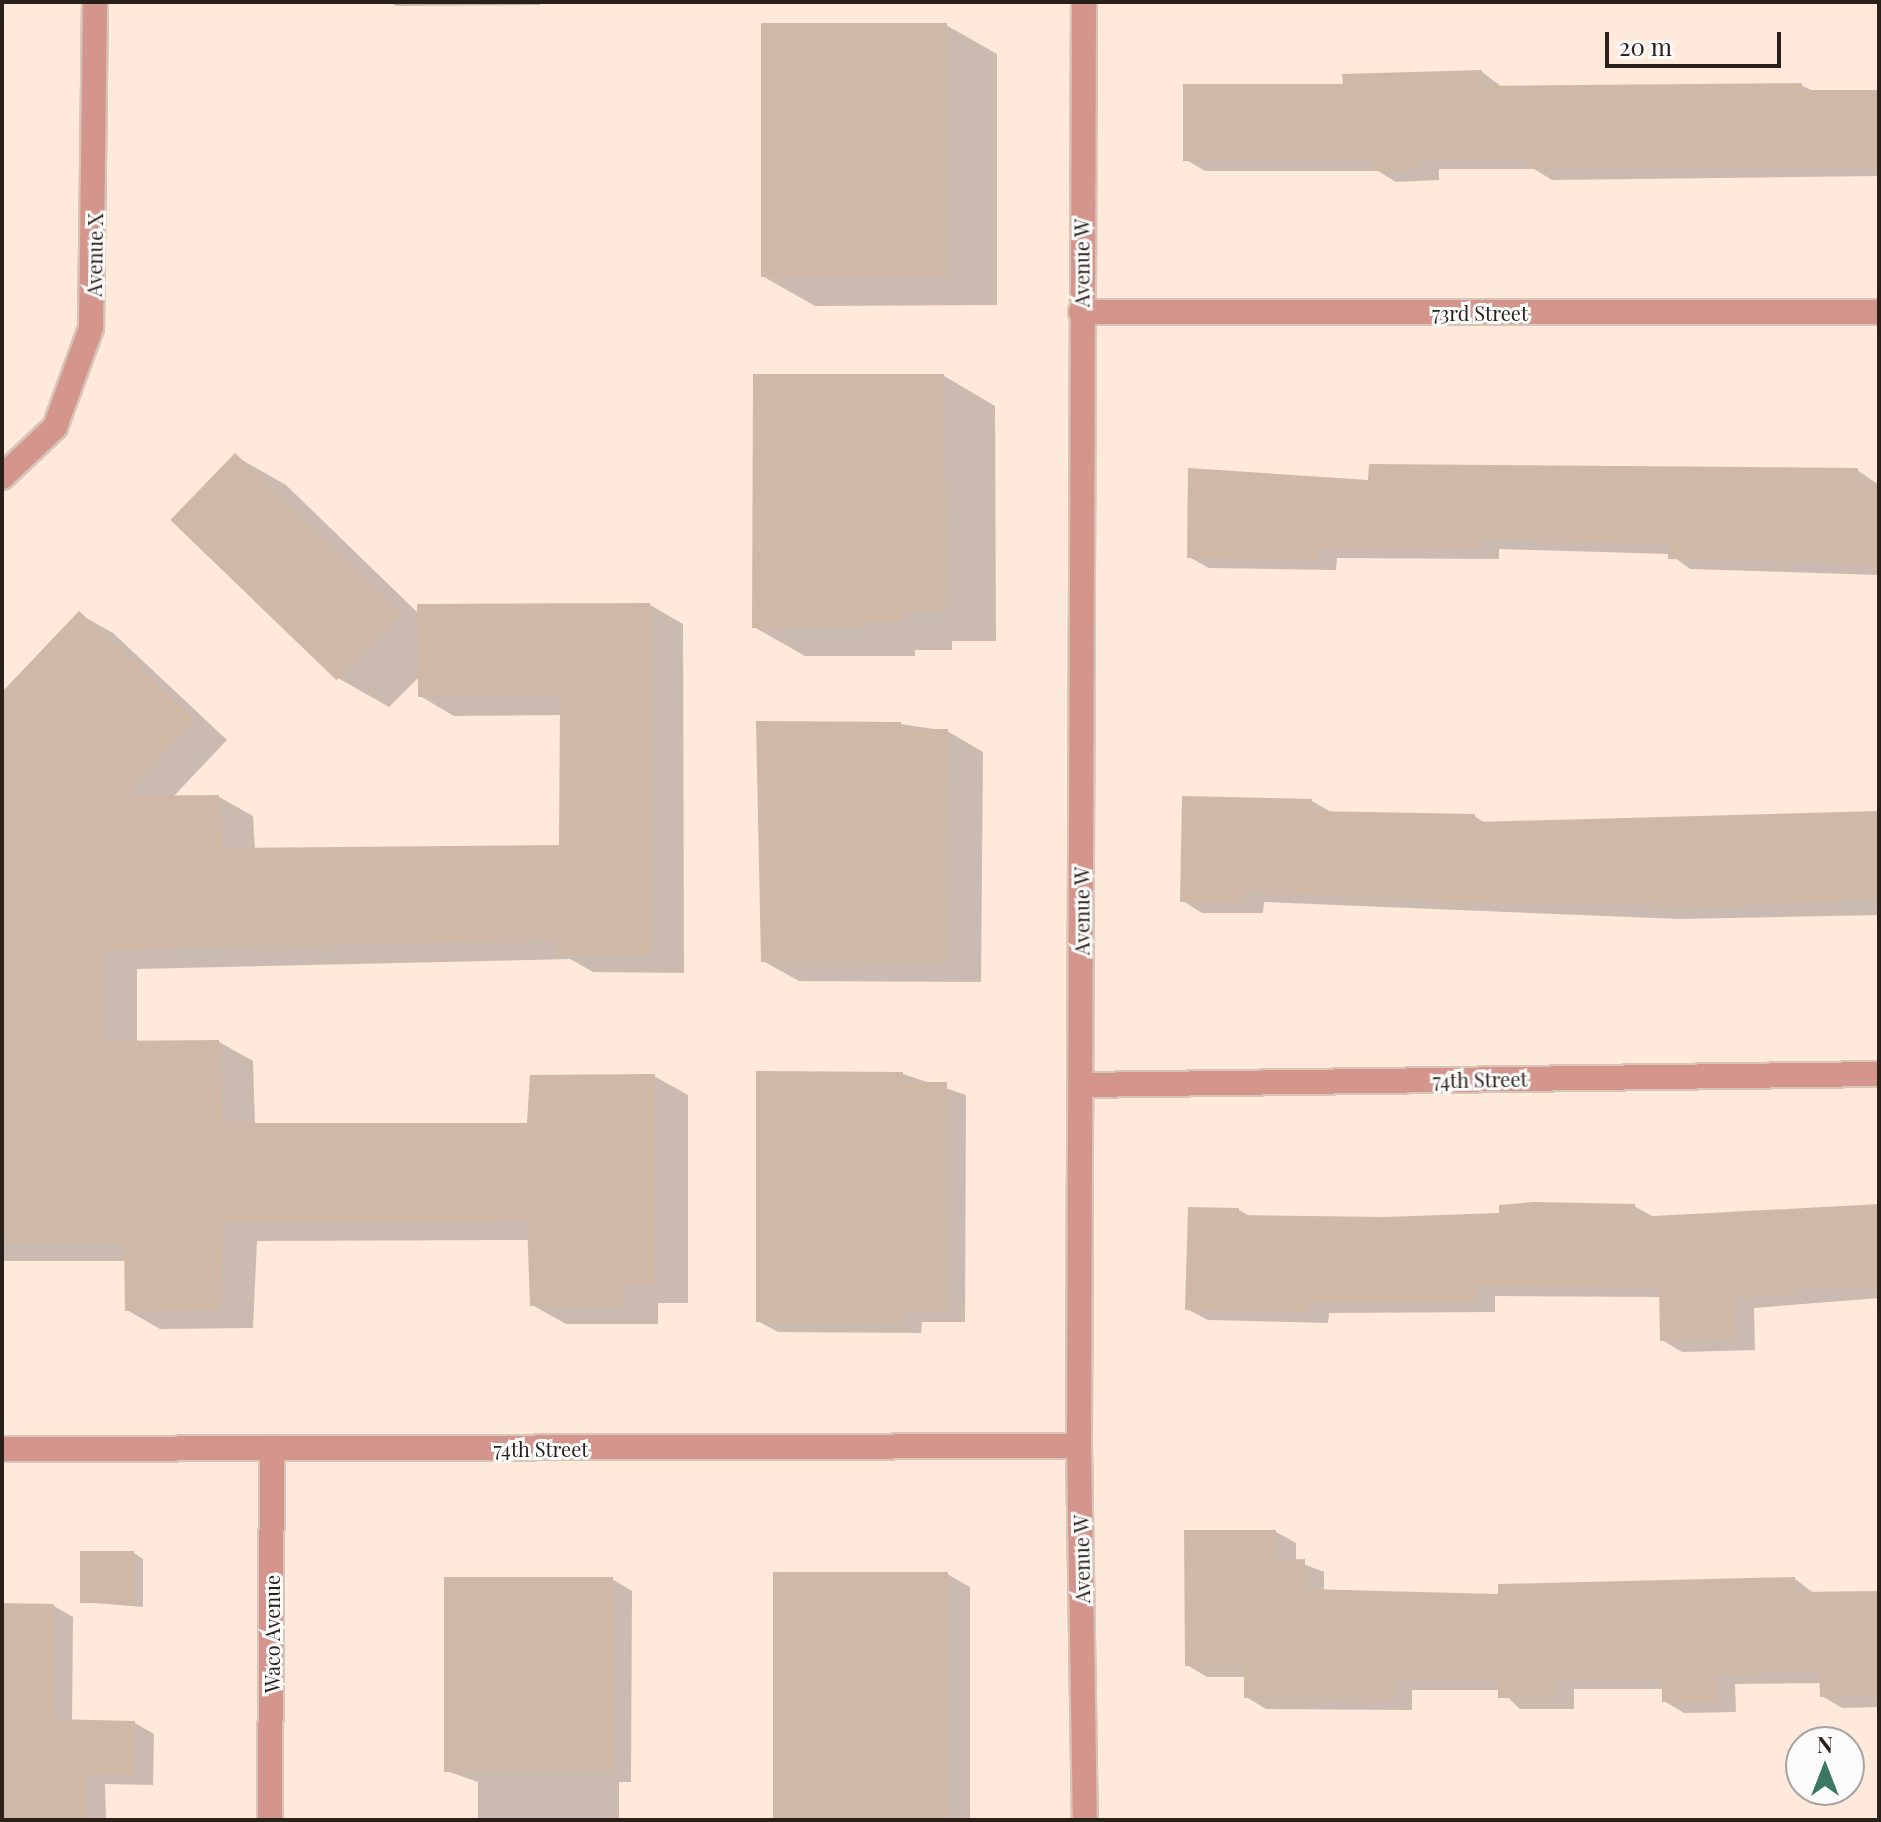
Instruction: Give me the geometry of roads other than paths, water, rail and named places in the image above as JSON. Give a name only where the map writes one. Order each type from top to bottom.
[{"type":"street","name":"Avenue X","points":[[2,477],[55,427],[91,328],[95,2]]},
{"type":"street","name":"Avenue W","points":[[1084,2],[1079,1446],[1085,1820]]},
{"type":"street","name":"73rd Street","points":[[1081,312],[1879,312]]},
{"type":"street","name":"74th Street","points":[[1081,1085],[1879,1074]]},
{"type":"street","name":"74th Street","points":[[2,1449],[1079,1446]]},
{"type":"street","name":"Waco Avenue","points":[[270,1820],[272,1449]]}]
